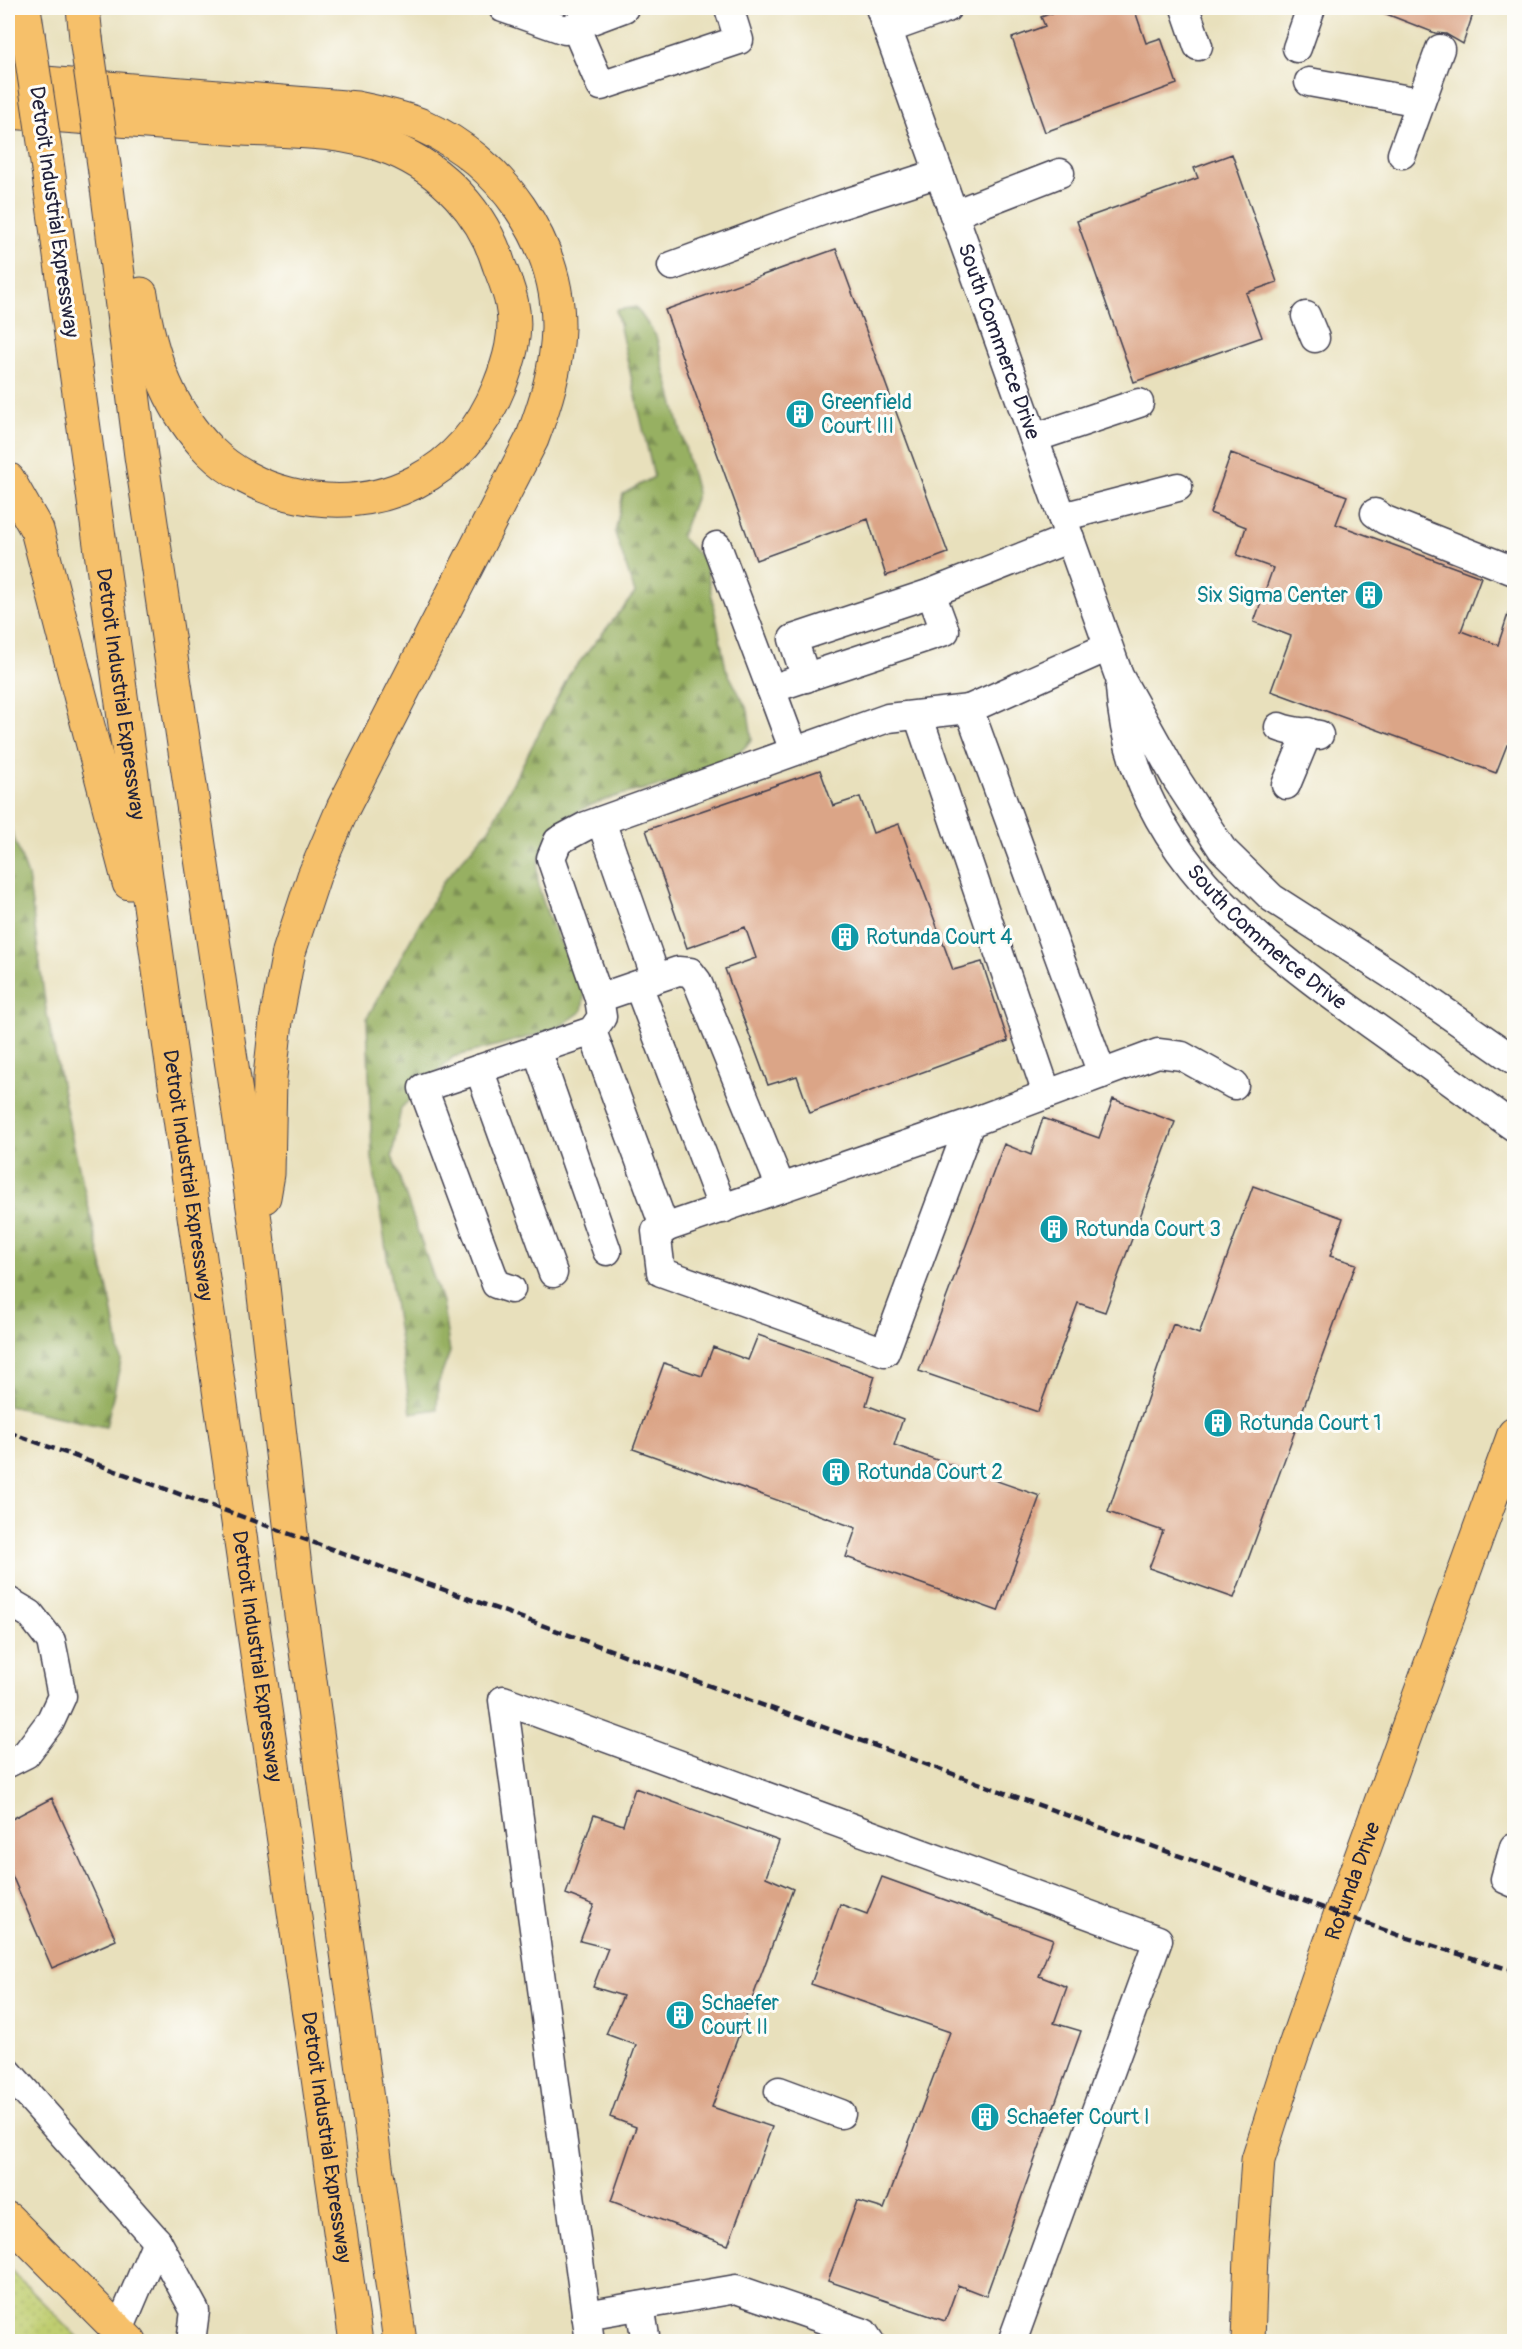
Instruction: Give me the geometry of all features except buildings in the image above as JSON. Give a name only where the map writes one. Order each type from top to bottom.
[{"type":"main road","name":"Detroit Industrial Expressway","points":[[26,21],[168,1035],[356,2342]]},
{"type":"main road","points":[[85,23],[141,456],[258,1234],[297,1585],[400,2342]]},
{"type":"main road","points":[[8,80],[357,108],[396,116],[423,126],[472,154],[518,203],[544,256],[556,298],[558,327],[554,363],[548,395],[532,439],[343,808],[314,876],[293,941],[276,1021],[270,1077],[268,1174],[258,1234]]},
{"type":"main road","points":[[8,112],[247,129],[295,129],[389,148],[420,162],[465,200],[493,244],[513,307],[512,355],[492,404],[477,430],[440,467],[420,481],[384,496],[358,501],[307,499],[277,491],[229,468],[196,435],[177,408],[154,357],[143,311],[134,253],[107,183]]},
{"type":"main road","points":[[8,479],[37,530],[168,1035]]},
{"type":"main road","name":"Rotunda Drive","points":[[1248,2342],[1251,2254],[1258,2160],[1338,1921],[1515,1434]]},
{"type":"main road","points":[[8,2219],[124,2336]]},
{"type":"street","points":[[503,8],[565,30],[624,8]]},
{"type":"street","points":[[575,26],[601,86],[739,40],[729,8]]},
{"type":"street","points":[[884,18],[947,8]]},
{"type":"street","points":[[1185,8],[1198,46]]},
{"type":"street","points":[[1297,48],[1311,8]]},
{"type":"street","name":"South Commerce Drive","points":[[884,18],[1119,676],[1208,831],[1246,875],[1300,919],[1392,975],[1515,1060]]},
{"type":"street","points":[[1402,154],[1440,49]]},
{"type":"street","points":[[1309,82],[1420,102]]},
{"type":"street","points":[[672,266],[827,209],[939,172]]},
{"type":"street","points":[[954,214],[1060,173]]},
{"type":"street","points":[[1034,438],[1139,404]]},
{"type":"street","points":[[806,678],[792,639],[932,592],[1066,527],[1178,487]]},
{"type":"street","points":[[1376,513],[1385,520],[1515,572]]},
{"type":"street","points":[[717,546],[794,751]]},
{"type":"street","points":[[771,689],[945,631],[932,592]]},
{"type":"street","points":[[511,1289],[496,1284],[423,1088],[592,1031],[602,1017],[599,998],[551,858],[558,841],[601,820],[888,718],[969,709],[1108,647]]},
{"type":"street","name":"South Commerce Drive","points":[[1119,676],[1121,713],[1129,749],[1141,784],[1162,824],[1191,867],[1225,908],[1305,977],[1515,1127]]},
{"type":"street","points":[[969,709],[1102,1074]]},
{"type":"street","points":[[918,714],[1047,1095]]},
{"type":"street","points":[[1279,727],[1294,733],[1314,734],[1286,784]]},
{"type":"street","points":[[601,820],[647,981],[723,1209]]},
{"type":"street","points":[[599,998],[678,971],[690,972],[697,981],[781,1188]]},
{"type":"street","points":[[592,1031],[665,1229]]},
{"type":"street","points":[[537,1050],[607,1251]]},
{"type":"street","points":[[970,1123],[885,1352],[661,1272],[656,1231],[970,1123],[1158,1053],[1182,1056],[1234,1085]]},
{"type":"street","points":[[479,1069],[553,1273]]},
{"type":"street","points":[[8,1601],[30,1614],[51,1641],[62,1696],[50,1722],[26,1754],[8,1763]]},
{"type":"street","points":[[870,2342],[864,2333],[736,2289],[640,2306],[588,2328],[503,1700],[1158,1940],[1012,2342]]},
{"type":"street","points":[[1515,1847],[1505,1879],[1515,1883]]},
{"type":"street","points":[[8,2072],[157,2241],[195,2311],[191,2342]]},
{"type":"street","points":[[779,2091],[841,2114]]},
{"type":"street","points":[[124,2336],[157,2241]]},
{"type":"street","points":[[640,2306],[646,2342]]},
{"type":"green space","points":[[636,307],[656,336],[697,493],[681,537],[705,561],[726,669],[748,711],[752,740],[733,758],[712,771],[689,779],[609,798],[584,808],[563,822],[547,840],[538,865],[537,876],[548,916],[583,985],[582,1011],[555,1030],[453,1057],[401,1108],[392,1156],[442,1302],[450,1352],[438,1384],[437,1409],[411,1413],[372,1158],[367,1018],[443,882],[489,829],[569,675],[635,593],[615,533],[623,494],[654,477],[616,310]]},
{"type":"green space","points":[[8,822],[28,876],[46,1009],[71,1133],[112,1307],[121,1361],[106,1427],[8,1406]]},
{"type":"green space","points":[[8,2267],[81,2341],[8,2341]]},
{"type":"railway","points":[[8,1432],[1398,1935],[1514,1971]]},
{"type":"place","name":"Greenfield Court III","points":[[800,414]]},
{"type":"place","name":"Six Sigma Center","points":[[1369,595]]},
{"type":"place","name":"Rotunda Court 4","points":[[845,937]]},
{"type":"place","name":"Rotunda Court 3","points":[[1054,1229]]},
{"type":"place","name":"Rotunda Court 1","points":[[1218,1423]]},
{"type":"place","name":"Rotunda Court 2","points":[[836,1472]]},
{"type":"place","name":"Schaefer Court II","points":[[680,2015]]},
{"type":"place","name":"Schaefer Court I","points":[[985,2117]]}]
